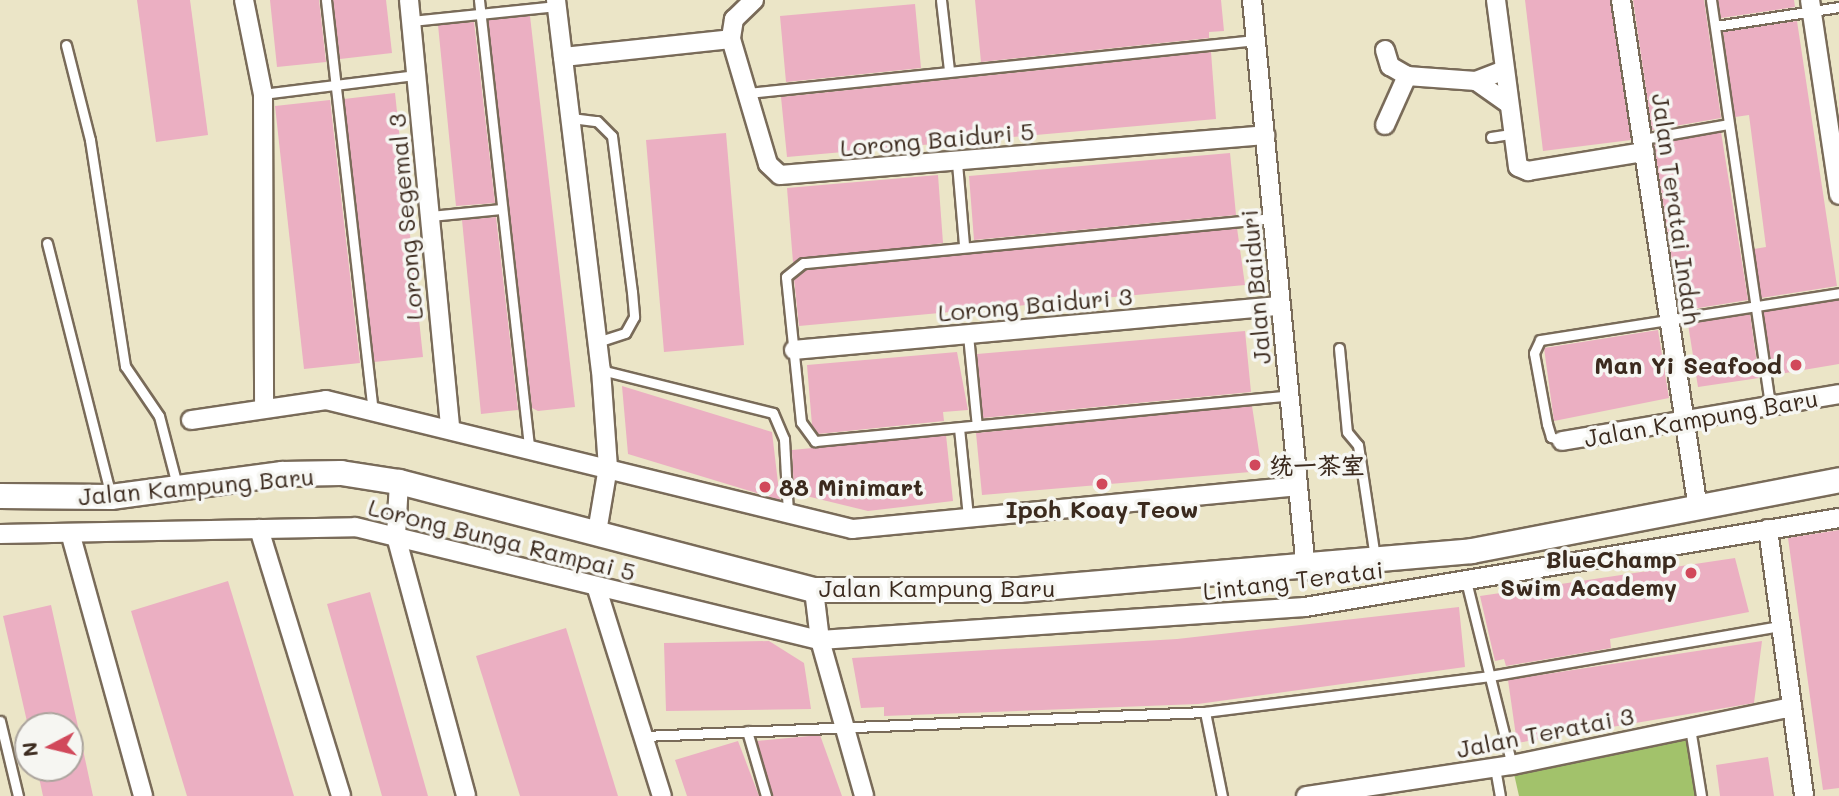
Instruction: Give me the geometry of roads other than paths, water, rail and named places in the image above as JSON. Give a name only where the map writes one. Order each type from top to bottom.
[{"type":"street","points":[[244,0],[263,94],[264,406]]},
{"type":"street","name":"Lorong Segemal 3","points":[[409,0],[450,429]]},
{"type":"street","name":"Lorong Baiduri 5","points":[[754,0],[734,19],[731,40],[768,164],[780,175],[957,163],[1265,135]]},
{"type":"street","name":"Jalan Baiduri","points":[[1252,0],[1306,570]]},
{"type":"street","points":[[1496,0],[1513,158],[1528,171],[1643,145]]},
{"type":"street","name":"Jalan Teratai Indah","points":[[1621,0],[1699,509]]},
{"type":"street","points":[[557,3],[601,370],[608,467],[597,532]]},
{"type":"street","points":[[1811,6],[1838,184]]},
{"type":"street","points":[[563,57],[731,40]]},
{"type":"street","points":[[1385,50],[1395,71],[1407,76],[1476,81],[1504,70]]},
{"type":"street","points":[[1385,125],[1407,76]]},
{"type":"street","points":[[1476,81],[1508,103]]},
{"type":"street","name":"Lorong Baiduri 3","points":[[794,351],[1281,306]]},
{"type":"street","name":"Jalan Kampung Baru","points":[[1562,442],[1839,394]]},
{"type":"street","points":[[191,420],[264,406],[326,400],[852,529],[1298,486]]},
{"type":"street","name":"Jalan Kampung Baru","points":[[0,495],[111,497],[179,490],[282,474],[399,482],[814,590],[1018,590],[1306,570],[1472,551],[1839,480]]},
{"type":"street","points":[[399,482],[396,536],[466,796]]},
{"type":"street","name":"Lintang Teratai","points":[[820,640],[1215,615],[1466,581],[1768,528],[1839,519]]},
{"type":"street","name":"Lorong Bunga Rampai 5","points":[[0,534],[71,536],[355,527],[597,589],[820,640]]},
{"type":"street","points":[[259,528],[341,796]]},
{"type":"street","points":[[1768,528],[1804,796]]},
{"type":"street","points":[[71,536],[143,796]]},
{"type":"street","points":[[597,589],[662,796]]},
{"type":"street","points":[[814,590],[820,640],[864,796]]},
{"type":"street","name":"Jalan Teratai 3","points":[[1306,796],[1503,767],[1792,707]]},
{"type":"lane","points":[[327,0],[373,411]]},
{"type":"lane","points":[[479,0],[529,448]]},
{"type":"lane","points":[[942,0],[949,70]]},
{"type":"lane","points":[[1712,0],[1770,406]]},
{"type":"lane","points":[[411,20],[481,14],[557,3]]},
{"type":"lane","points":[[1716,26],[1811,6],[1839,7]]},
{"type":"lane","points":[[748,93],[1256,40]]},
{"type":"lane","points":[[66,44],[90,140],[125,366],[159,416],[179,490]]},
{"type":"lane","points":[[263,94],[416,75]]},
{"type":"lane","points":[[571,118],[597,121],[612,136],[632,292],[634,317],[625,333],[598,342]]},
{"type":"lane","points":[[1643,145],[1728,124]]},
{"type":"lane","points":[[1490,137],[1511,134]]},
{"type":"lane","points":[[957,163],[964,245]]},
{"type":"lane","points":[[430,216],[502,209]]},
{"type":"lane","points":[[1273,218],[964,245],[790,267],[794,351],[801,422],[815,441],[1289,396]]},
{"type":"lane","points":[[47,243],[111,497]]},
{"type":"lane","points":[[1562,442],[1551,437],[1547,424],[1534,353],[1540,340],[1755,304],[1839,293]]},
{"type":"lane","points":[[968,335],[977,426]]},
{"type":"lane","points":[[1339,348],[1347,432],[1358,445],[1376,562]]},
{"type":"lane","points":[[601,370],[773,413],[784,439],[788,512]]},
{"type":"lane","points":[[959,428],[968,517]]},
{"type":"lane","points":[[1466,581],[1490,676],[1503,767],[1500,796]]},
{"type":"lane","points":[[644,736],[1205,712],[1490,676],[1780,626]]},
{"type":"lane","points":[[1205,712],[1222,796]]},
{"type":"lane","points":[[0,721],[18,796]]},
{"type":"lane","points":[[1690,728],[1701,796]]},
{"type":"lane","points":[[747,731],[765,796]]},
{"type":"place","name":"Man Yi Seafood","points":[[1796,365]]},
{"type":"place","name":"统一茶室","points":[[1255,465]]},
{"type":"place","name":"Ipoh Koay Teow","points":[[1102,484]]},
{"type":"place","name":"88 Minimart","points":[[765,487]]},
{"type":"place","name":"BlueChamp Swim Academy","points":[[1691,573]]}]
